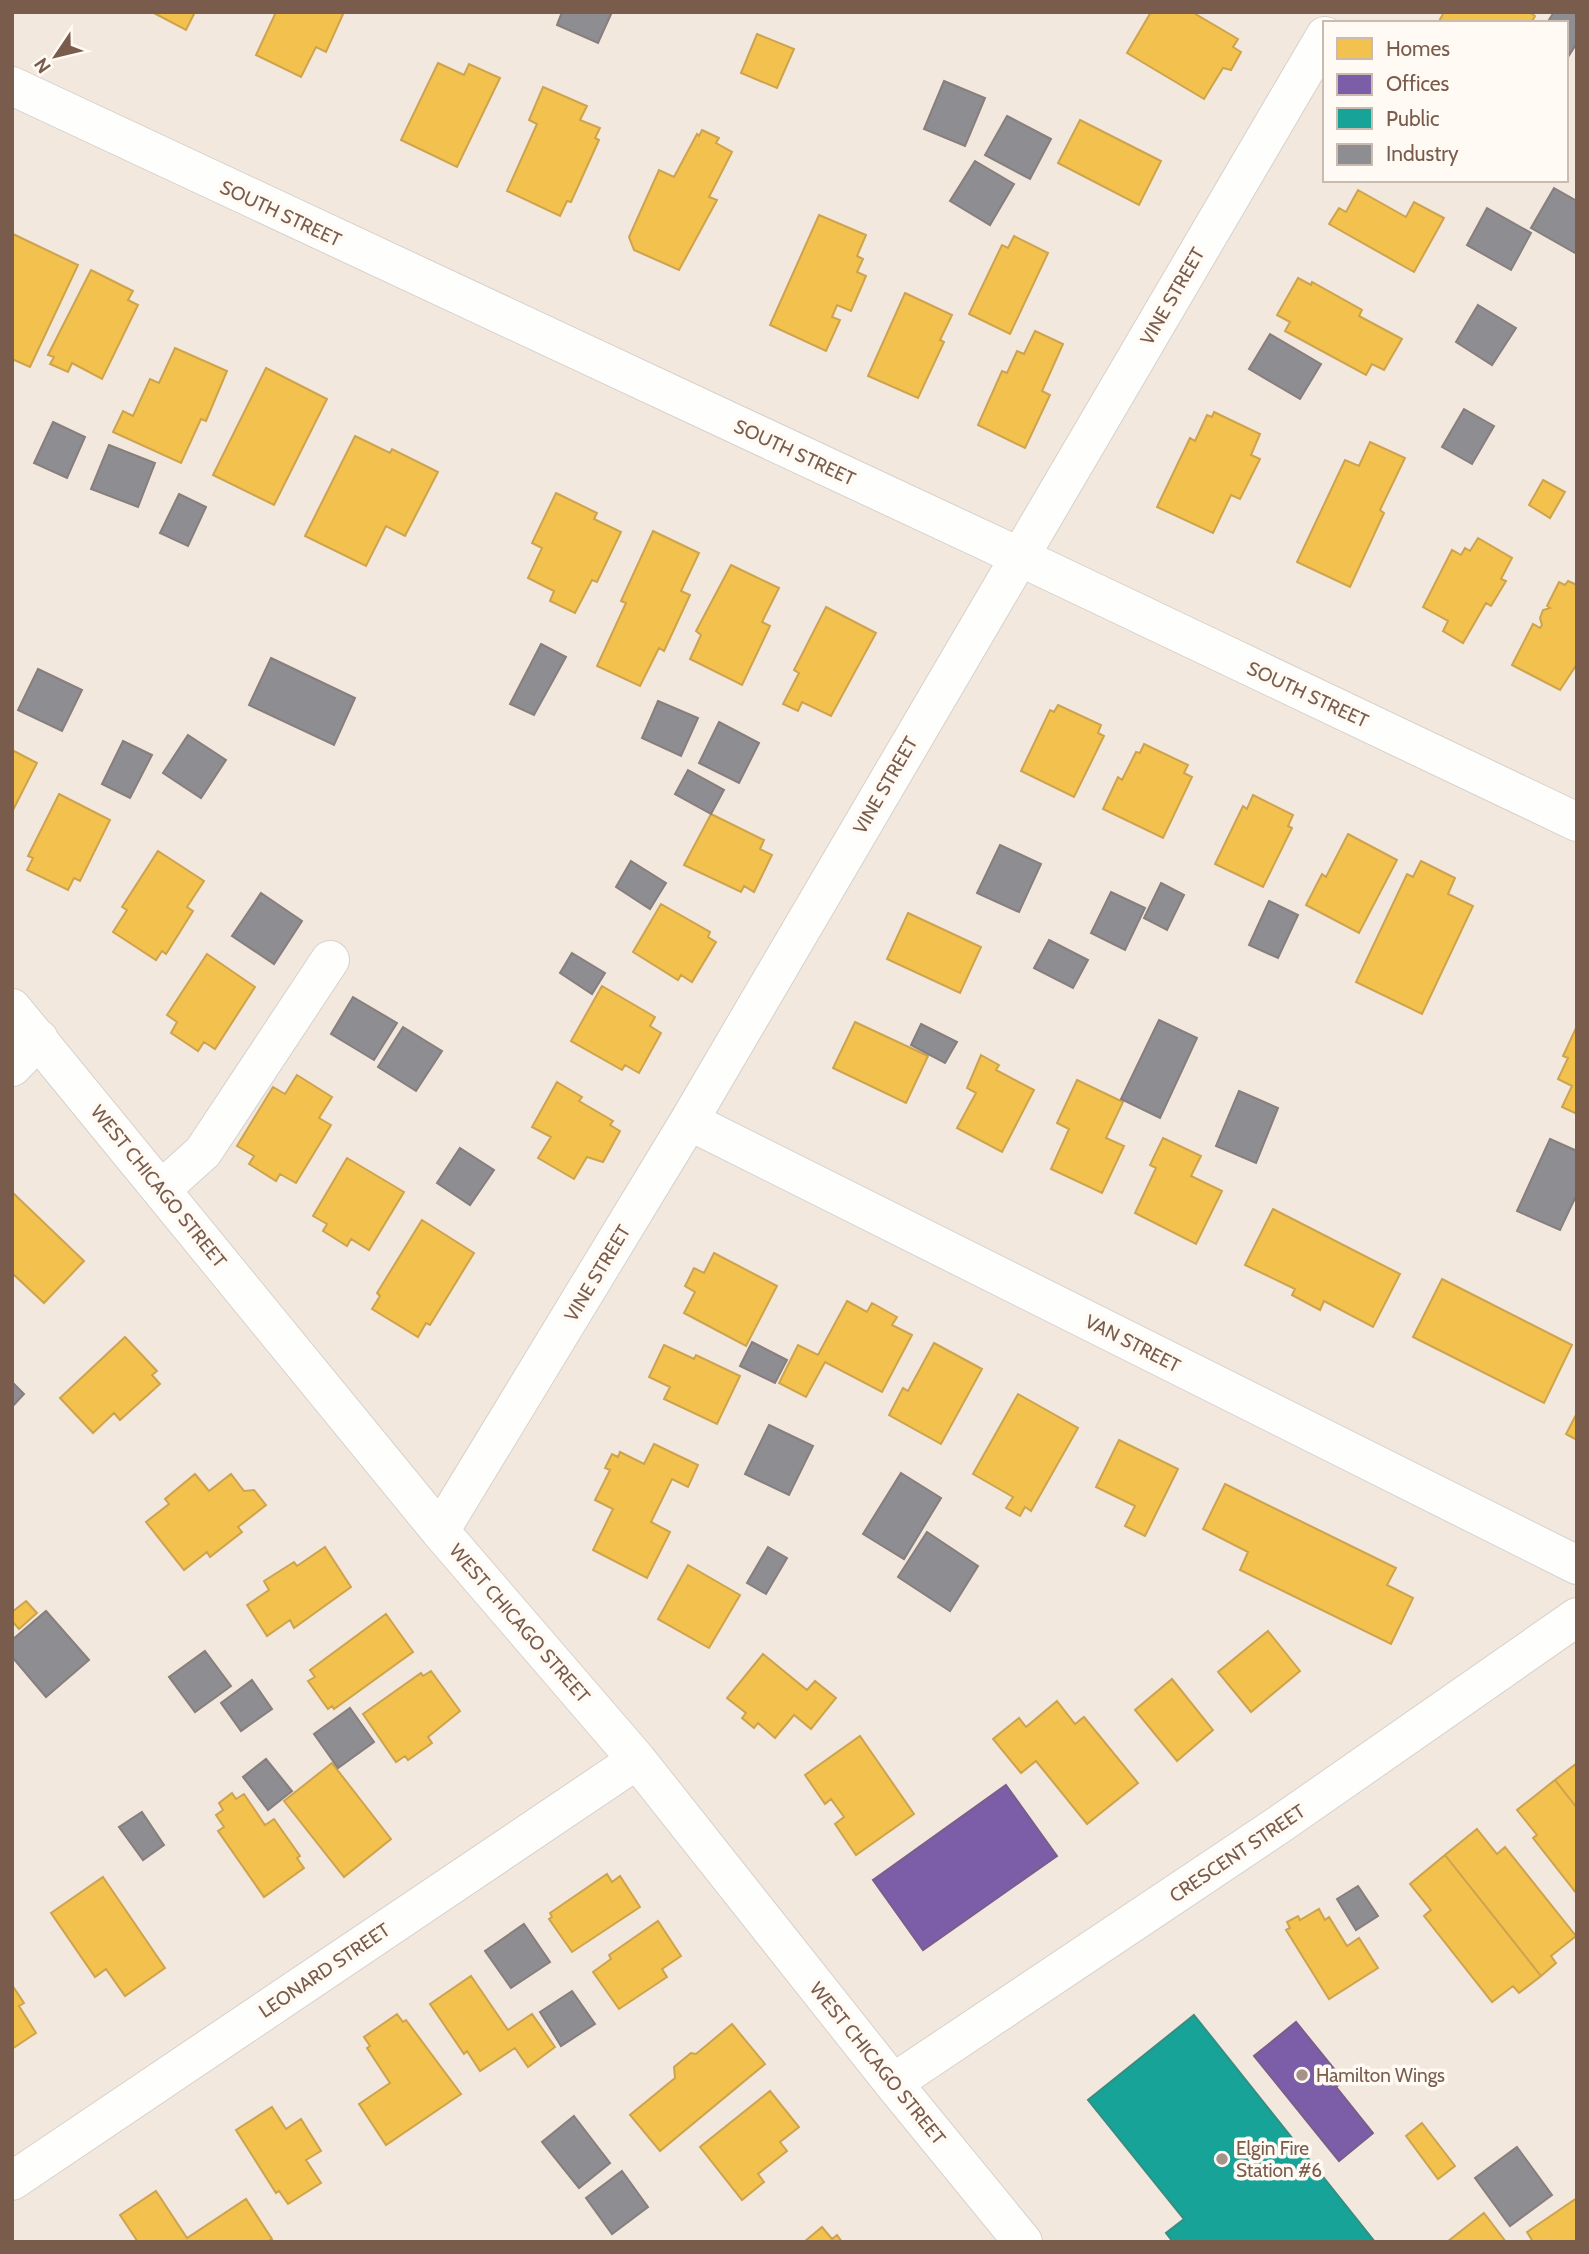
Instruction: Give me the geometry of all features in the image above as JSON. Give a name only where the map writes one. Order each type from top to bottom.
[{"type":"street","name":"VINE STREET","points":[[440,1531],[689,1121],[1323,39]]},
{"type":"street","name":"SOUTH STREET","points":[[12,86],[1020,557],[1577,822]]},
{"type":"street","points":[[162,1189],[203,1152],[330,960]]},
{"type":"street","name":"WEST CHICAGO STREET","points":[[12,1007],[440,1531],[637,1760],[1023,2242]]},
{"type":"street","points":[[12,1067],[39,1039]]},
{"type":"street","name":"VAN STREET","points":[[689,1121],[1577,1565]]},
{"type":"street","name":"CRESCENT STREET","points":[[893,2083],[1280,1824],[1577,1617]]},
{"type":"street","name":"LEONARD STREET","points":[[12,2181],[637,1760]]},
{"type":"shaded area","points":[[12,12],[1577,12],[1577,2242],[12,2242]]},
{"type":"building: Homes","points":[[152,12],[195,12],[186,30]]},
{"type":"building: Homes","points":[[276,12],[344,12],[326,52],[316,47],[301,77],[256,55]]},
{"type":"building: Homes","points":[[1151,12],[1192,12],[1238,39],[1233,47],[1241,52],[1231,70],[1223,68],[1204,99],[1127,53]]},
{"type":"building: Homes","points":[[1444,12],[1529,12],[1535,16],[1532,21],[1439,21]]},
{"type":"building: Homes","points":[[757,34],[794,49],[777,88],[741,73]]},
{"type":"building: Homes","points":[[438,63],[464,75],[469,64],[500,78],[457,167],[401,140]]},
{"type":"building: Homes","points":[[543,87],[587,106],[580,120],[600,128],[595,138],[599,140],[571,202],[567,201],[560,216],[507,191],[537,124],[529,120]]},
{"type":"building: Homes","points":[[1080,120],[1161,161],[1139,205],[1058,163]]},
{"type":"building: Homes","points":[[702,130],[719,138],[716,143],[732,152],[709,197],[717,200],[679,270],[634,250],[629,237],[659,170],[674,177],[697,134],[699,136]]},
{"type":"building: Homes","points":[[1358,190],[1406,217],[1414,202],[1444,218],[1414,272],[1329,224],[1339,208],[1346,212]]},
{"type":"building: Homes","points":[[819,215],[866,235],[857,256],[863,259],[857,272],[866,276],[851,311],[837,305],[832,317],[840,320],[826,351],[770,325]]},
{"type":"building: Homes","points":[[13,234],[78,265],[30,367],[12,359]]},
{"type":"building: Homes","points":[[1014,236],[1048,253],[1010,334],[969,314],[1002,245],[1008,248]]},
{"type":"building: Homes","points":[[91,270],[133,291],[128,300],[138,305],[102,379],[72,363],[68,372],[50,364],[54,357],[48,355]]},
{"type":"building: Homes","points":[[1298,278],[1311,285],[1312,282],[1362,310],[1359,316],[1402,339],[1384,370],[1372,364],[1366,375],[1285,331],[1290,322],[1277,315]]},
{"type":"building: Homes","points":[[905,293],[952,315],[940,340],[944,342],[918,398],[868,376]]},
{"type":"building: Homes","points":[[1035,331],[1063,344],[1042,391],[1050,395],[1025,448],[978,425],[1002,371],[1007,373],[1017,351],[1024,354]]},
{"type":"building: Homes","points":[[175,348],[227,371],[206,421],[201,419],[181,463],[113,432],[123,411],[133,416],[150,379],[159,383]]},
{"type":"building: Homes","points":[[266,368],[327,399],[274,505],[213,475]]},
{"type":"building: Homes","points":[[1214,412],[1260,434],[1251,455],[1260,459],[1240,499],[1231,495],[1213,533],[1157,507],[1190,438],[1195,441],[1207,415],[1212,417]]},
{"type":"building: Homes","points":[[355,436],[390,453],[392,449],[438,472],[405,536],[386,526],[366,566],[305,536]]},
{"type":"building: Homes","points":[[1370,442],[1405,458],[1380,510],[1384,513],[1350,587],[1297,562],[1345,460],[1359,466]]},
{"type":"building: Homes","points":[[1543,480],[1565,492],[1550,518],[1529,505]]},
{"type":"building: Homes","points":[[556,493],[597,513],[594,519],[621,532],[597,582],[592,580],[575,613],[550,601],[554,591],[528,578],[542,548],[532,543]]},
{"type":"building: Homes","points":[[653,531],[699,553],[681,591],[690,595],[664,651],[659,648],[640,686],[597,666],[626,603],[621,601]]},
{"type":"building: Homes","points":[[1478,538],[1512,558],[1501,579],[1506,581],[1491,606],[1486,603],[1463,643],[1443,631],[1448,621],[1423,607],[1452,550],[1461,555],[1465,548],[1470,551]]},
{"type":"building: Homes","points":[[731,565],[779,588],[762,622],[770,626],[742,685],[690,659],[701,635],[696,631]]},
{"type":"building: Homes","points":[[1568,581],[1577,585],[1577,664],[1560,690],[1512,665],[1533,624],[1540,628],[1542,625],[1540,618],[1543,610],[1550,608],[1547,606],[1559,582],[1565,585]]},
{"type":"building: Homes","points":[[826,607],[876,633],[831,716],[802,702],[798,711],[783,704],[799,673],[794,670]]},
{"type":"building: Homes","points":[[1058,705],[1101,725],[1098,733],[1104,736],[1074,797],[1021,771],[1050,710],[1054,712]]},
{"type":"building: Homes","points":[[1144,744],[1188,765],[1184,773],[1192,777],[1163,838],[1103,809],[1118,777],[1122,780],[1136,752],[1140,753]]},
{"type":"building: Homes","points":[[12,750],[37,763],[12,812]]},
{"type":"building: Homes","points":[[59,794],[110,820],[80,881],[74,878],[68,890],[27,870],[33,858],[28,856]]},
{"type":"building: Homes","points":[[1253,795],[1293,815],[1288,826],[1292,828],[1263,887],[1215,864],[1243,806],[1247,809]]},
{"type":"building: Homes","points":[[711,814],[764,840],[760,849],[772,855],[754,892],[744,886],[741,892],[684,865]]},
{"type":"building: Homes","points":[[1348,834],[1397,860],[1359,933],[1306,905],[1322,874],[1326,877]]},
{"type":"building: Homes","points":[[158,851],[204,881],[187,907],[193,911],[166,954],[162,951],[156,960],[113,932],[127,910],[122,907]]},
{"type":"building: Homes","points":[[1421,861],[1455,878],[1448,894],[1473,906],[1422,1014],[1356,982],[1407,874],[1413,877]]},
{"type":"building: Homes","points":[[661,904],[710,932],[708,937],[716,942],[692,982],[681,975],[678,980],[633,952]]},
{"type":"building: Homes","points":[[908,913],[981,947],[960,993],[887,959]]},
{"type":"building: Homes","points":[[207,954],[255,987],[215,1049],[204,1042],[198,1051],[171,1033],[177,1022],[167,1015]]},
{"type":"building: Homes","points":[[602,986],[655,1017],[650,1026],[661,1033],[639,1073],[625,1065],[622,1070],[571,1041]]},
{"type":"building: Homes","points":[[855,1022],[928,1056],[906,1103],[833,1068]]},
{"type":"building: Homes","points":[[1577,1026],[1577,1114],[1562,1107],[1572,1086],[1558,1079],[1568,1058],[1563,1056]]},
{"type":"building: Homes","points":[[981,1055],[999,1065],[996,1070],[1034,1090],[1002,1152],[957,1128],[976,1093],[967,1088]]},
{"type":"building: Homes","points":[[297,1075],[332,1097],[319,1118],[331,1125],[296,1183],[280,1174],[276,1181],[249,1164],[254,1156],[237,1146],[273,1087],[285,1094]]},
{"type":"building: Homes","points":[[1077,1080],[1123,1102],[1106,1138],[1124,1146],[1102,1193],[1051,1169],[1069,1129],[1057,1123]]},
{"type":"building: Homes","points":[[557,1082],[582,1097],[579,1101],[613,1121],[610,1125],[620,1131],[603,1162],[587,1157],[574,1179],[538,1158],[551,1137],[532,1127]]},
{"type":"building: Homes","points":[[1163,1138],[1201,1156],[1191,1176],[1222,1191],[1196,1244],[1135,1213],[1156,1168],[1150,1165]]},
{"type":"building: Homes","points":[[347,1158],[404,1192],[369,1250],[351,1239],[347,1246],[323,1231],[327,1224],[313,1216]]},
{"type":"building: Homes","points":[[12,1192],[84,1261],[44,1303],[12,1273]]},
{"type":"building: Homes","points":[[1273,1209],[1400,1274],[1373,1327],[1324,1301],[1320,1310],[1292,1295],[1295,1289],[1245,1265]]},
{"type":"building: Homes","points":[[422,1220],[474,1253],[430,1325],[426,1323],[418,1337],[372,1309],[380,1296],[377,1293]]},
{"type":"building: Homes","points":[[714,1253],[777,1286],[746,1346],[684,1313],[695,1292],[685,1286],[694,1268],[704,1273]]},
{"type":"building: Homes","points":[[1442,1279],[1572,1345],[1544,1403],[1413,1337]]},
{"type":"building: Homes","points":[[847,1301],[867,1312],[872,1303],[897,1317],[892,1325],[912,1335],[882,1392],[825,1362],[806,1397],[779,1383],[798,1345],[818,1355]]},
{"type":"building: Homes","points":[[125,1337],[157,1371],[152,1375],[160,1384],[120,1420],[114,1413],[93,1433],[60,1398]]},
{"type":"building: Homes","points":[[934,1343],[982,1369],[941,1444],[889,1415],[903,1388],[908,1391]]},
{"type":"building: Homes","points":[[664,1345],[694,1359],[696,1355],[740,1376],[717,1424],[664,1399],[670,1387],[649,1377]]},
{"type":"building: Homes","points":[[1018,1394],[1078,1428],[1031,1511],[1025,1507],[1020,1516],[1006,1508],[1013,1497],[973,1474]]},
{"type":"building: Homes","points":[[1577,1413],[1577,1440],[1566,1434]]},
{"type":"building: Homes","points":[[1119,1440],[1178,1469],[1145,1536],[1125,1526],[1135,1506],[1096,1487]]},
{"type":"building: Homes","points":[[654,1444],[698,1465],[688,1487],[672,1479],[651,1522],[670,1532],[647,1578],[593,1550],[613,1509],[595,1500],[610,1470],[605,1468],[612,1454],[618,1457],[620,1452],[644,1464]]},
{"type":"building: Homes","points":[[195,1474],[209,1491],[231,1474],[244,1491],[254,1490],[266,1505],[238,1527],[242,1532],[210,1557],[207,1552],[184,1570],[146,1522],[169,1504],[165,1499]]},
{"type":"building: Homes","points":[[1225,1484],[1396,1568],[1387,1585],[1413,1598],[1391,1644],[1240,1570],[1248,1552],[1203,1529]]},
{"type":"building: Homes","points":[[325,1547],[351,1587],[294,1628],[290,1620],[267,1636],[247,1605],[269,1590],[264,1581],[294,1562],[297,1566]]},
{"type":"building: Homes","points":[[688,1565],[740,1595],[709,1648],[658,1619]]},
{"type":"building: Homes","points":[[26,1601],[37,1613],[19,1629],[12,1621],[12,1612]]},
{"type":"building: Homes","points":[[386,1614],[413,1652],[334,1709],[332,1706],[328,1709],[308,1681],[315,1677],[310,1670]]},
{"type":"building: Homes","points":[[1268,1631],[1300,1671],[1251,1712],[1218,1672]]},
{"type":"building: Homes","points":[[763,1654],[807,1690],[815,1681],[836,1698],[811,1729],[794,1715],[775,1738],[758,1723],[754,1728],[742,1718],[746,1713],[727,1698]]},
{"type":"building: Homes","points":[[431,1671],[460,1711],[428,1737],[432,1743],[408,1760],[405,1756],[396,1762],[363,1714],[421,1673],[423,1676]]},
{"type":"building: Homes","points":[[1172,1679],[1213,1730],[1177,1761],[1135,1710]]},
{"type":"building: Homes","points":[[1057,1701],[1075,1724],[1084,1717],[1138,1783],[1087,1824],[1036,1761],[1021,1773],[993,1739],[1019,1718],[1026,1727]]},
{"type":"building: Homes","points":[[860,1736],[914,1814],[856,1855],[835,1824],[844,1817],[831,1799],[825,1804],[805,1775]]},
{"type":"building: Homes","points":[[332,1763],[391,1839],[344,1877],[284,1801]]},
{"type":"building: Homes","points":[[1577,1763],[1577,1808],[1555,1780]]},
{"type":"building: Homes","points":[[1555,1780],[1577,1808],[1577,1894],[1533,1838],[1537,1835],[1517,1810]]},
{"type":"building: Homes","points":[[232,1793],[236,1799],[244,1794],[265,1825],[274,1819],[300,1856],[297,1858],[304,1868],[264,1897],[218,1831],[224,1827],[216,1815],[223,1810],[219,1803]]},
{"type":"building: Homes","points":[[1477,1829],[1497,1854],[1505,1847],[1576,1936],[1551,1956],[1556,1963],[1541,1976],[1445,1855]]},
{"type":"building: Homes","points":[[1445,1855],[1541,1976],[1519,1993],[1513,1986],[1492,2002],[1424,1916],[1431,1910],[1410,1884]]},
{"type":"building: Homes","points":[[607,1874],[612,1882],[620,1876],[640,1907],[572,1952],[549,1919],[552,1917],[550,1913]]},
{"type":"building: Homes","points":[[103,1877],[165,1968],[125,1996],[106,1969],[95,1977],[51,1913]]},
{"type":"building: Homes","points":[[1319,1909],[1325,1920],[1329,1917],[1347,1946],[1359,1938],[1378,1968],[1329,1999],[1286,1930],[1290,1928],[1287,1922],[1298,1916],[1300,1920]]},
{"type":"building: Homes","points":[[658,1921],[681,1956],[662,1969],[667,1977],[619,2009],[593,1972],[611,1959],[609,1955]]},
{"type":"building: Homes","points":[[471,1976],[508,2030],[532,2014],[555,2047],[528,2067],[515,2048],[480,2071],[467,2051],[464,2054],[430,2004]]},
{"type":"building: Homes","points":[[12,1985],[24,2003],[19,2006],[36,2033],[12,2049]]},
{"type":"building: Homes","points":[[397,2014],[403,2022],[406,2020],[461,2094],[386,2145],[359,2104],[390,2083],[367,2048],[370,2046],[364,2037]]},
{"type":"building: Homes","points":[[732,2024],[765,2064],[660,2151],[630,2115],[675,2078],[674,2067],[691,2053],[696,2054]]},
{"type":"building: Homes","points":[[770,2091],[799,2127],[780,2142],[787,2151],[758,2174],[764,2182],[742,2200],[700,2147]]},
{"type":"building: Homes","points":[[272,2107],[286,2129],[301,2119],[321,2151],[306,2160],[321,2183],[288,2204],[279,2191],[276,2193],[236,2130]]},
{"type":"building: Homes","points":[[1422,2123],[1455,2166],[1438,2179],[1406,2136]]},
{"type":"building: Homes","points":[[156,2191],[187,2238],[246,2199],[272,2239],[267,2242],[138,2242],[120,2215]]},
{"type":"building: Homes","points":[[1577,2198],[1577,2242],[1533,2242],[1527,2232]]},
{"type":"building: Homes","points":[[1484,2213],[1506,2242],[1447,2242]]},
{"type":"building: Homes","points":[[822,2227],[832,2239],[837,2235],[842,2242],[804,2242]]},
{"type":"building: Offices","points":[[1006,1785],[1057,1856],[923,1950],[873,1880]]},
{"type":"building: Offices","points":[[1296,2022],[1344,2081],[1336,2087],[1373,2133],[1339,2161],[1254,2056]]},
{"type":"building: Public","name":"Elgin Fire Station #6","points":[[1194,2015],[1375,2242],[1173,2242],[1166,2233],[1184,2219],[1088,2100]]},
{"type":"building: Industry","points":[[562,12],[612,12],[598,43],[557,25]]},
{"type":"building: Industry","points":[[1554,12],[1577,12],[1577,43],[1568,57],[1568,21],[1548,21]]},
{"type":"building: Industry","points":[[944,81],[985,98],[965,146],[924,129]]},
{"type":"building: Industry","points":[[1007,116],[1051,139],[1030,179],[985,155]]},
{"type":"building: Industry","points":[[975,161],[1014,184],[990,225],[950,201]]},
{"type":"building: Industry","points":[[1554,188],[1577,201],[1577,254],[1531,228]]},
{"type":"building: Industry","points":[[1487,208],[1531,233],[1511,270],[1467,245]]},
{"type":"building: Industry","points":[[1478,305],[1516,328],[1492,365],[1456,342]]},
{"type":"building: Industry","points":[[1270,334],[1321,364],[1300,399],[1249,369]]},
{"type":"building: Industry","points":[[1464,409],[1494,426],[1472,464],[1442,447]]},
{"type":"building: Industry","points":[[53,422],[85,437],[67,478],[34,463]]},
{"type":"building: Industry","points":[[109,445],[155,463],[138,507],[91,489]]},
{"type":"building: Industry","points":[[179,494],[206,507],[188,546],[160,533]]},
{"type":"building: Industry","points":[[541,644],[566,657],[534,715],[510,704]]},
{"type":"building: Industry","points":[[271,658],[355,698],[334,745],[249,705]]},
{"type":"building: Industry","points":[[38,669],[82,690],[62,731],[18,710]]},
{"type":"building: Industry","points":[[658,701],[698,718],[681,756],[642,738]]},
{"type":"building: Industry","points":[[719,722],[759,743],[739,783],[699,763]]},
{"type":"building: Industry","points":[[188,735],[226,760],[201,798],[163,773]]},
{"type":"building: Industry","points":[[123,741],[152,755],[130,798],[102,784]]},
{"type":"building: Industry","points":[[688,770],[724,790],[711,814],[675,794]]},
{"type":"building: Industry","points":[[1000,845],[1041,864],[1019,912],[977,893]]},
{"type":"building: Industry","points":[[631,861],[666,883],[650,909],[616,887]]},
{"type":"building: Industry","points":[[1161,883],[1184,895],[1167,930],[1144,918]]},
{"type":"building: Industry","points":[[1111,892],[1145,908],[1125,950],[1091,933]]},
{"type":"building: Industry","points":[[261,893],[302,921],[274,964],[232,936]]},
{"type":"building: Industry","points":[[1269,901],[1298,915],[1278,958],[1249,945]]},
{"type":"building: Industry","points":[[1049,940],[1088,960],[1073,988],[1034,968]]},
{"type":"building: Industry","points":[[572,953],[605,973],[592,994],[560,973]]},
{"type":"building: Industry","points":[[353,997],[397,1023],[374,1060],[331,1034]]},
{"type":"building: Industry","points":[[1159,1020],[1197,1038],[1160,1118],[1121,1099]]},
{"type":"building: Industry","points":[[921,1024],[957,1042],[945,1063],[911,1045]]},
{"type":"building: Industry","points":[[403,1027],[442,1051],[416,1091],[378,1067]]},
{"type":"building: Industry","points":[[1239,1091],[1278,1108],[1256,1163],[1216,1146]]},
{"type":"building: Industry","points":[[1550,1139],[1577,1151],[1577,1194],[1560,1230],[1517,1211]]},
{"type":"building: Industry","points":[[460,1148],[494,1170],[470,1205],[437,1183]]},
{"type":"building: Industry","points":[[752,1342],[787,1360],[775,1383],[740,1366]]},
{"type":"building: Industry","points":[[12,1382],[24,1394],[12,1407]]},
{"type":"building: Industry","points":[[769,1425],[813,1446],[789,1495],[745,1474]]},
{"type":"building: Industry","points":[[901,1473],[941,1498],[904,1559],[863,1534]]},
{"type":"building: Industry","points":[[927,1532],[978,1566],[950,1611],[898,1577]]},
{"type":"building: Industry","points":[[768,1547],[787,1558],[766,1594],[747,1583]]},
{"type":"building: Industry","points":[[46,1611],[89,1660],[46,1697],[12,1657],[12,1640]]},
{"type":"building: Industry","points":[[205,1651],[231,1686],[195,1712],[169,1677]]},
{"type":"building: Industry","points":[[252,1680],[272,1709],[241,1731],[221,1703]]},
{"type":"building: Industry","points":[[350,1708],[374,1742],[338,1768],[314,1734]]},
{"type":"building: Industry","points":[[266,1759],[292,1791],[268,1810],[243,1777]]},
{"type":"building: Industry","points":[[142,1812],[164,1845],[143,1860],[119,1827]]},
{"type":"building: Industry","points":[[1358,1886],[1378,1916],[1356,1930],[1337,1899]]},
{"type":"building: Industry","points":[[524,1924],[550,1962],[511,1988],[485,1951]]},
{"type":"building: Industry","points":[[572,1991],[595,2024],[561,2046],[540,2012]]},
{"type":"building: Industry","points":[[574,2116],[610,2163],[579,2188],[542,2142]]},
{"type":"building: Industry","points":[[1517,2147],[1552,2195],[1510,2226],[1475,2178]]},
{"type":"building: Industry","points":[[622,2171],[648,2207],[612,2234],[586,2198]]},
{"type":"place","name":"Hamilton Wings","points":[[1302,2075]]},
{"type":"place","name":"Elgin Fire Station #6","points":[[1222,2159]]}]
